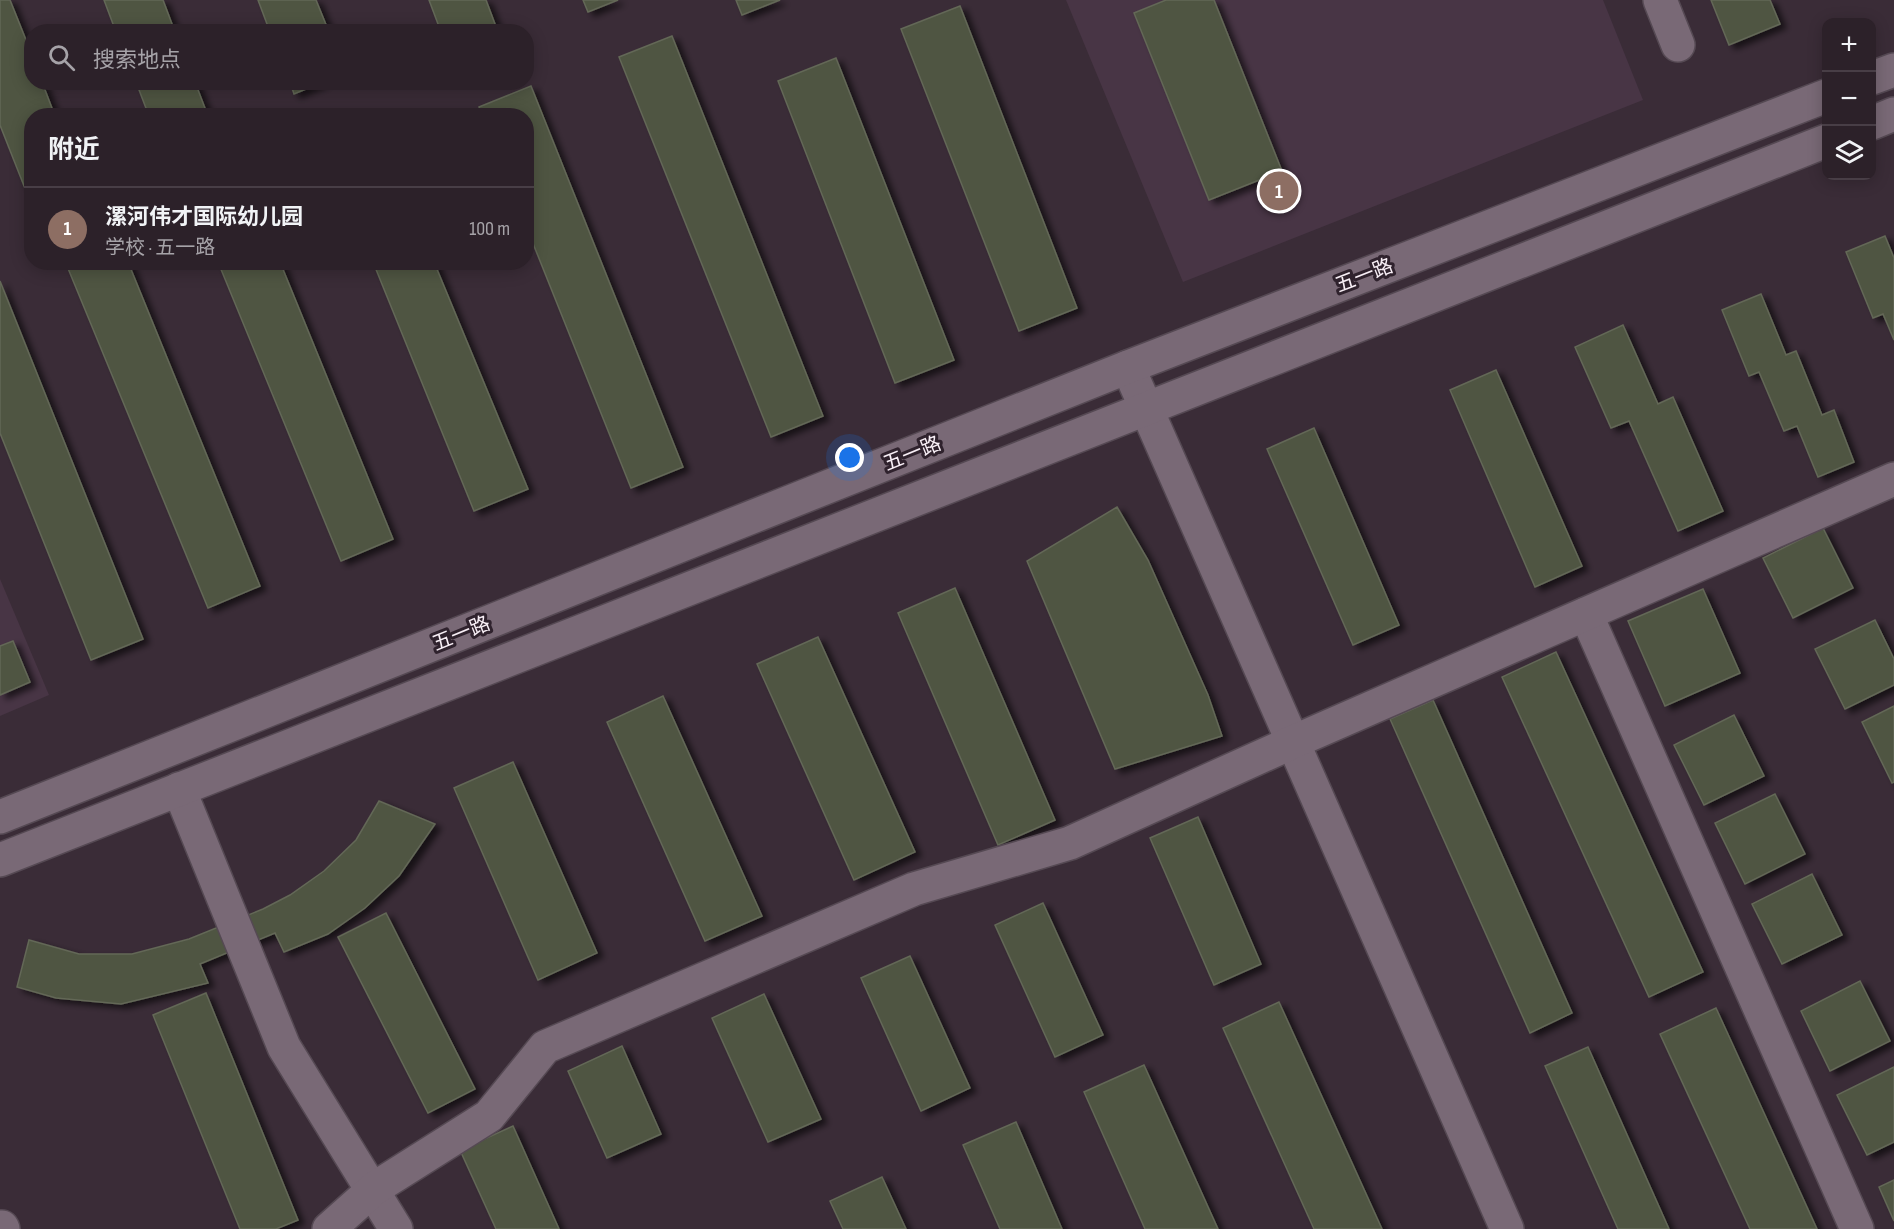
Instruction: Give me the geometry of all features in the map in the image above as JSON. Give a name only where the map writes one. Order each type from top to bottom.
[{"type":"street","points":[[1660,0],[1678,45]]},
{"type":"street","points":[[1876,77],[1894,70]]},
{"type":"street","name":"五一路","points":[[0,817],[1128,367],[1822,98]]},
{"type":"street","points":[[1876,121],[1894,114]]},
{"type":"street","points":[[0,860],[1822,143]]},
{"type":"street","points":[[1128,367],[1507,1229]]},
{"type":"street","points":[[329,1229],[372,1191],[489,1116],[545,1047],[914,889],[1070,843],[1293,742],[1894,479]]},
{"type":"street","points":[[1586,614],[1857,1229]]},
{"type":"street","points":[[179,789],[284,1047],[396,1229]]},
{"type":"shaded area","points":[[1066,0],[1603,0],[1643,100],[1183,282]]},
{"type":"shaded area","points":[[0,579],[49,695],[0,716]]},
{"type":"building","points":[[0,0],[10,0],[24,35],[24,90],[45,90],[52,108],[24,108],[24,186],[0,125]]},
{"type":"building","points":[[104,0],[163,0],[172,24],[113,24]]},
{"type":"building","points":[[258,0],[316,0],[326,24],[267,24]]},
{"type":"building","points":[[429,0],[486,0],[495,24],[438,24]]},
{"type":"building","points":[[583,0],[618,0],[588,12]]},
{"type":"building","points":[[736,0],[780,0],[742,15]]},
{"type":"building","points":[[1166,0],[1214,0],[1282,171],[1209,200],[1134,13]]},
{"type":"building","points":[[1711,0],[1770,0],[1780,24],[1729,45]]},
{"type":"building","points":[[960,6],[1077,308],[1019,331],[901,29]]},
{"type":"building","points":[[672,36],[823,416],[771,437],[619,57]]},
{"type":"building","points":[[836,58],[954,360],[895,383],[778,81]]},
{"type":"building","points":[[139,90],[198,90],[205,108],[146,108]]},
{"type":"building","points":[[521,90],[533,90],[683,467],[631,488],[534,246],[534,108],[479,107]]},
{"type":"building","points":[[1885,236],[1894,258],[1894,340],[1883,314],[1873,318],[1846,252]]},
{"type":"building","points":[[69,270],[131,270],[260,586],[208,608]]},
{"type":"building","points":[[221,270],[283,270],[393,539],[341,561]]},
{"type":"building","points":[[376,270],[437,270],[528,489],[474,511]]},
{"type":"building","points":[[0,281],[143,639],[91,660],[0,433]]},
{"type":"building","points":[[1761,294],[1786,355],[1796,351],[1822,415],[1834,410],[1854,462],[1818,477],[1797,426],[1784,431],[1759,372],[1749,376],[1722,310]]},
{"type":"building","points":[[1623,325],[1658,404],[1673,397],[1723,511],[1678,531],[1629,421],[1611,428],[1575,347]]},
{"type":"building","points":[[1496,370],[1582,566],[1535,587],[1450,390]]},
{"type":"building","points":[[1314,428],[1399,625],[1353,645],[1267,449]]},
{"type":"building","points":[[1117,507],[1148,560],[1208,695],[1222,736],[1115,769],[1027,561]]},
{"type":"building","points":[[1823,528],[1853,588],[1793,618],[1763,558]]},
{"type":"building","points":[[955,588],[1055,820],[998,845],[898,613]]},
{"type":"building","points":[[1703,589],[1740,673],[1665,706],[1628,621]]},
{"type":"building","points":[[1875,620],[1894,659],[1894,685],[1845,709],[1815,649]]},
{"type":"building","points":[[818,637],[915,852],[854,880],[757,664]]},
{"type":"building","points":[[13,641],[30,682],[0,695],[0,646]]},
{"type":"building","points":[[1556,652],[1703,972],[1649,997],[1502,677]]},
{"type":"building","points":[[663,696],[762,916],[705,941],[607,722]]},
{"type":"building","points":[[1433,700],[1572,1013],[1530,1033],[1390,719]]},
{"type":"building","points":[[1894,706],[1894,782],[1892,783],[1862,722]]},
{"type":"building","points":[[1734,715],[1764,776],[1704,805],[1674,745]]},
{"type":"building","points":[[513,762],[597,953],[538,980],[454,788]]},
{"type":"building","points":[[1775,794],[1805,854],[1745,884],[1715,823]]},
{"type":"building","points":[[379,801],[435,824],[399,876],[365,908],[328,934],[284,952],[275,933],[200,964],[208,983],[121,1004],[56,998],[17,987],[29,940],[79,954],[132,954],[189,939],[263,909],[290,895],[324,871],[356,840]]},
{"type":"building","points":[[1198,817],[1261,964],[1214,985],[1150,838]]},
{"type":"building","points":[[1812,874],[1842,935],[1782,964],[1752,904]]},
{"type":"building","points":[[1043,903],[1103,1035],[1055,1057],[995,925]]},
{"type":"building","points":[[386,913],[475,1089],[428,1113],[338,937]]},
{"type":"building","points":[[910,956],[970,1088],[921,1111],[861,978]]},
{"type":"building","points":[[1860,981],[1890,1041],[1830,1071],[1801,1011]]},
{"type":"building","points":[[206,993],[298,1220],[276,1229],[240,1229],[153,1015]]},
{"type":"building","points":[[764,994],[821,1119],[768,1142],[712,1018]]},
{"type":"building","points":[[1279,1002],[1382,1229],[1314,1229],[1223,1028]]},
{"type":"building","points":[[1716,1008],[1817,1229],[1750,1229],[1660,1034]]},
{"type":"building","points":[[622,1046],[661,1134],[607,1158],[568,1071]]},
{"type":"building","points":[[1588,1047],[1669,1229],[1618,1229],[1545,1066]]},
{"type":"building","points":[[1144,1065],[1218,1229],[1145,1229],[1084,1092]]},
{"type":"building","points":[[1894,1067],[1894,1142],[1867,1155],[1837,1095]]},
{"type":"building","points":[[1016,1122],[1062,1229],[1000,1229],[963,1145]]},
{"type":"building","points":[[513,1126],[559,1229],[496,1229],[460,1150]]},
{"type":"building","points":[[882,1177],[906,1229],[843,1229],[830,1201]]},
{"type":"building","points":[[1894,1180],[1894,1221],[1879,1187]]},
{"type":"place","name":"漯河伟才国际幼儿园","points":[[1279,191]]}]
